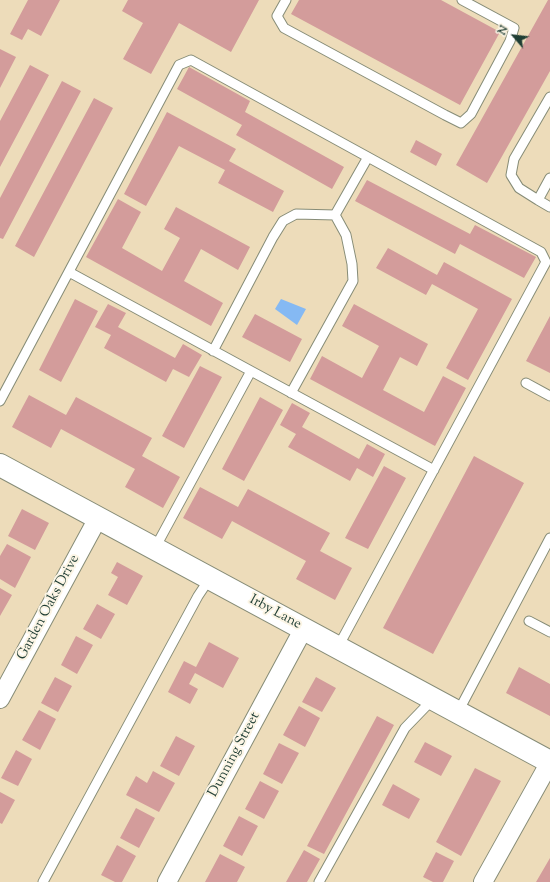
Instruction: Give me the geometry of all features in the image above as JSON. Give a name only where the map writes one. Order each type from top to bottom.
[{"type":"street","name":"Irby Lane","points":[[0,465],[458,712],[549,759]]},
{"type":"street","name":"Garden Oaks Drive","points":[[0,699],[98,518]]},
{"type":"street","name":"Dunning Street","points":[[167,882],[304,628]]},
{"type":"street","points":[[483,882],[549,759]]},
{"type":"lane","points":[[286,0],[277,16],[284,28],[461,123],[471,114],[510,41],[514,28],[462,0]]},
{"type":"lane","points":[[0,401],[179,65],[191,60],[541,252],[546,262],[338,647]]},
{"type":"lane","points":[[550,97],[514,159],[511,175],[519,188],[550,207]]},
{"type":"lane","points":[[335,215],[368,156]]},
{"type":"lane","points":[[538,200],[550,178]]},
{"type":"lane","points":[[213,351],[283,220],[296,214],[335,215]]},
{"type":"lane","points":[[291,392],[353,281],[352,264],[346,234],[335,215]]},
{"type":"lane","points":[[69,272],[434,470]]},
{"type":"lane","points":[[155,548],[251,371]]},
{"type":"lane","points":[[526,383],[550,396]]},
{"type":"lane","points":[[458,712],[550,538]]},
{"type":"lane","points":[[43,882],[198,596],[210,578]]},
{"type":"lane","points":[[529,620],[550,632]]},
{"type":"lane","points":[[319,882],[405,728],[434,698]]},
{"type":"water","points":[[281,299],[306,309],[297,325],[275,309]]},
{"type":"building","points":[[28,0],[60,0],[41,36],[28,29],[22,40],[10,34]]},
{"type":"building","points":[[128,0],[259,0],[231,52],[179,23],[151,74],[123,59],[143,23],[122,11]]},
{"type":"building","points":[[299,0],[441,0],[500,32],[460,105],[291,14]]},
{"type":"building","points":[[548,0],[550,0],[550,71],[487,183],[456,165]]},
{"type":"building","points":[[0,49],[16,57],[0,88]]},
{"type":"building","points":[[30,65],[49,75],[0,167],[0,121]]},
{"type":"building","points":[[189,67],[250,101],[245,112],[344,167],[332,189],[236,135],[242,125],[177,89]]},
{"type":"building","points":[[62,81],[81,91],[3,239],[0,238],[0,198]]},
{"type":"building","points":[[94,98],[113,108],[34,257],[15,246]]},
{"type":"building","points":[[167,112],[236,149],[229,161],[284,191],[273,212],[218,183],[225,170],[179,146],[146,206],[124,194]]},
{"type":"building","points":[[416,140],[442,154],[436,166],[410,152]]},
{"type":"building","points":[[367,180],[470,234],[475,225],[536,257],[524,278],[460,244],[455,254],[355,201]]},
{"type":"building","points":[[118,199],[141,212],[122,248],[162,271],[180,238],[164,229],[176,207],[250,247],[238,270],[201,249],[184,281],[223,303],[211,326],[86,257]]},
{"type":"building","points":[[388,248],[437,275],[444,262],[512,299],[468,380],[446,368],[478,309],[432,284],[426,295],[376,268]]},
{"type":"building","points":[[75,299],[98,311],[61,382],[39,370]]},
{"type":"building","points":[[108,304],[126,313],[118,327],[175,358],[183,344],[202,355],[189,377],[173,369],[166,382],[104,348],[111,335],[95,327]]},
{"type":"building","points":[[354,304],[428,344],[417,366],[400,357],[383,390],[424,412],[443,376],[466,388],[435,446],[310,379],[322,356],[362,378],[379,346],[342,326]]},
{"type":"building","points":[[255,314],[302,339],[290,362],[242,337]]},
{"type":"building","points":[[550,316],[550,373],[526,361]]},
{"type":"building","points":[[200,366],[222,377],[184,448],[162,436]]},
{"type":"building","points":[[29,395],[66,415],[76,397],[152,438],[142,456],[180,477],[163,508],[125,487],[135,469],[61,429],[51,448],[12,427]]},
{"type":"building","points":[[260,397],[283,410],[244,481],[222,469]]},
{"type":"building","points":[[292,403],[310,413],[302,427],[359,459],[367,444],[385,454],[373,477],[357,468],[350,481],[288,447],[296,434],[280,425]]},
{"type":"building","points":[[474,456],[524,483],[433,654],[383,628]]},
{"type":"building","points":[[384,466],[406,478],[368,549],[345,538]]},
{"type":"building","points":[[200,487],[238,507],[248,489],[330,533],[320,551],[352,568],[335,600],[296,579],[306,561],[232,521],[222,539],[183,518]]},
{"type":"building","points":[[22,509],[49,523],[35,550],[8,536]]},
{"type":"building","points":[[7,544],[31,557],[15,588],[0,579],[0,556]]},
{"type":"building","points":[[117,562],[143,576],[127,605],[108,595],[118,577],[111,573]]},
{"type":"building","points":[[0,588],[12,595],[0,616]]},
{"type":"building","points":[[97,604],[115,614],[101,639],[83,629]]},
{"type":"building","points":[[76,636],[93,645],[77,674],[61,665]]},
{"type":"building","points":[[209,642],[239,658],[223,688],[195,673],[189,684],[198,689],[190,704],[168,692],[184,661],[196,667]]},
{"type":"building","points":[[519,667],[550,684],[550,716],[506,693]]},
{"type":"building","points":[[55,677],[72,686],[58,712],[41,703]]},
{"type":"building","points":[[316,677],[336,688],[322,712],[302,702]]},
{"type":"building","points":[[299,706],[320,718],[305,747],[283,735]]},
{"type":"building","points":[[39,710],[56,719],[40,750],[22,740]]},
{"type":"building","points":[[377,716],[394,725],[324,854],[307,846]]},
{"type":"building","points":[[176,736],[195,746],[179,776],[160,766]]},
{"type":"building","points":[[425,742],[452,756],[441,776],[414,762]]},
{"type":"building","points":[[279,743],[299,753],[282,784],[263,774]]},
{"type":"building","points":[[16,750],[32,759],[18,786],[1,778]]},
{"type":"building","points":[[475,768],[501,781],[461,856],[436,842]]},
{"type":"building","points":[[153,771],[175,783],[159,812],[126,795],[136,776],[147,783]]},
{"type":"building","points":[[260,781],[279,791],[264,819],[245,809]]},
{"type":"building","points":[[393,784],[420,799],[409,819],[382,805]]},
{"type":"building","points":[[0,792],[15,800],[2,824],[0,823]]},
{"type":"building","points":[[136,808],[155,818],[139,848],[120,838]]},
{"type":"building","points":[[239,816],[258,826],[242,856],[223,846]]},
{"type":"building","points":[[117,845],[136,856],[122,882],[115,882],[101,875]]},
{"type":"building","points":[[304,850],[320,859],[307,882],[286,882]]},
{"type":"building","points":[[436,852],[454,861],[443,882],[433,882],[423,877]]},
{"type":"building","points":[[220,854],[245,867],[237,882],[205,882]]},
{"type":"building","points":[[550,858],[550,882],[536,882]]}]
